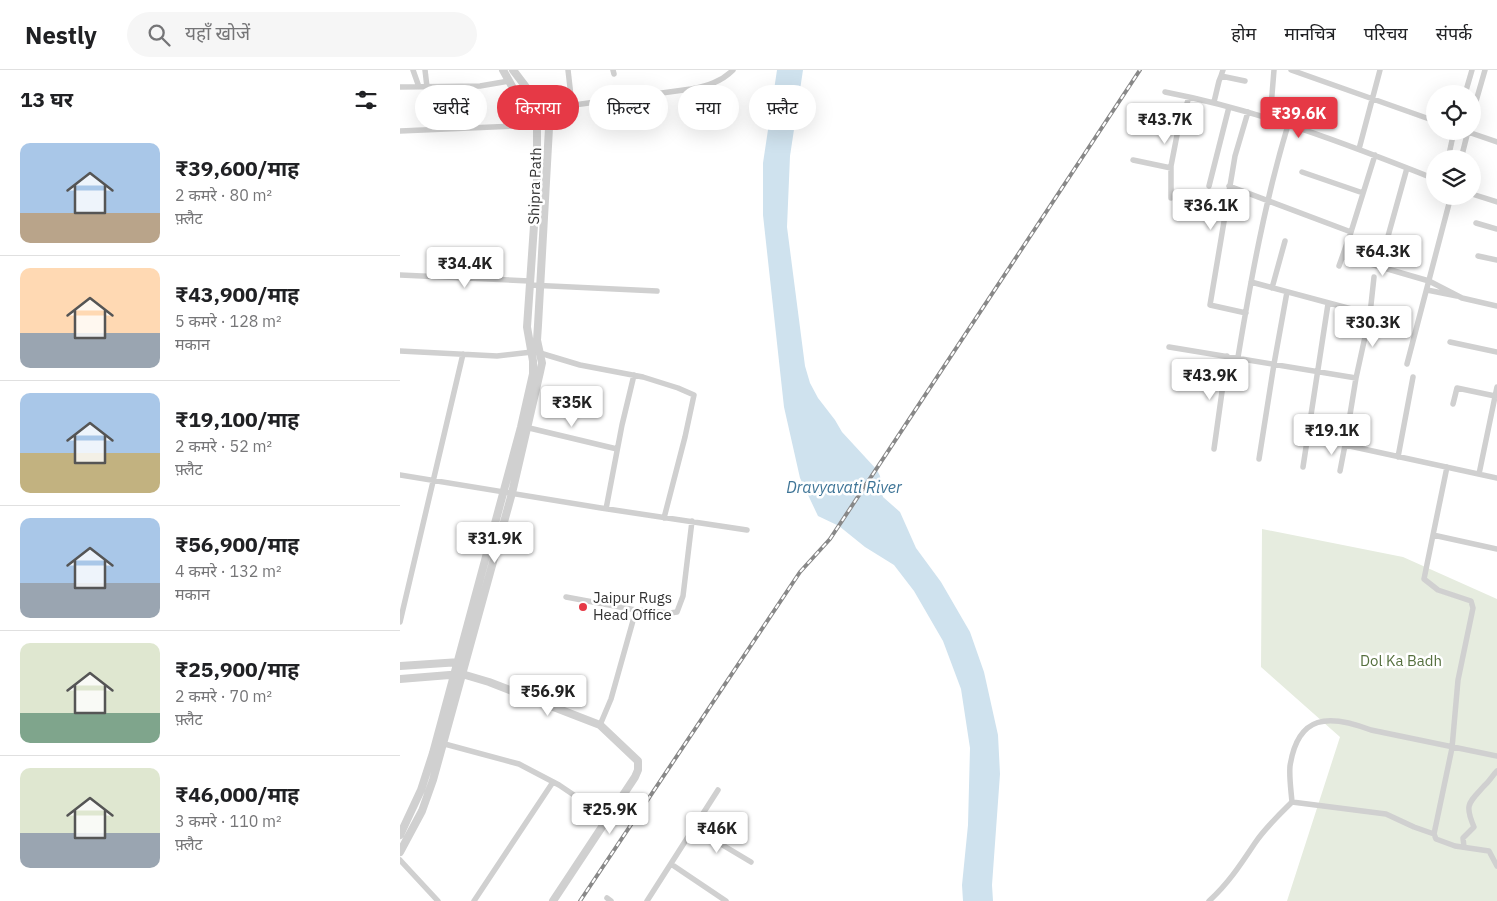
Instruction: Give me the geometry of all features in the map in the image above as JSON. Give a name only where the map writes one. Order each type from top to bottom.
[{"type":"street","points":[[414,70],[418,85]]},
{"type":"street","points":[[425,70],[427,85]]},
{"type":"street","name":"Shipra Path","points":[[503,70],[511,85]]},
{"type":"street","points":[[513,70],[524,85]]},
{"type":"street","points":[[568,70],[570,85]]},
{"type":"street","points":[[579,104],[691,89],[716,82],[725,72],[733,70]]},
{"type":"street","points":[[1270,119],[1274,70]]},
{"type":"street","points":[[1291,70],[1426,118]]},
{"type":"street","points":[[1359,149],[1380,70]]},
{"type":"street","points":[[1468,85],[1472,70]]},
{"type":"street","points":[[1481,85],[1485,70]]},
{"type":"street","points":[[1214,102],[1222,73],[1245,81]]},
{"type":"street","points":[[486,85],[509,81]]},
{"type":"street","points":[[400,87],[415,87]]},
{"type":"street","points":[[1165,92],[1214,102],[1270,119],[1359,149],[1426,176]]},
{"type":"street","points":[[1171,198],[1171,168],[1178,132],[1189,97]]},
{"type":"street","points":[[1209,186],[1229,107]]},
{"type":"street","points":[[1246,313],[1210,305],[1229,186],[1235,156],[1248,112]]},
{"type":"street","points":[[1150,124],[1178,132]]},
{"type":"street","points":[[1238,358],[1268,201],[1288,125]]},
{"type":"street","points":[[400,131],[497,127]]},
{"type":"street","name":"Shipra Path","points":[[536,352],[527,327],[537,182],[538,130]]},
{"type":"street","points":[[400,835],[421,790],[439,743],[524,427],[536,352],[549,130]]},
{"type":"street","points":[[1481,136],[1497,142]]},
{"type":"street","points":[[1339,266],[1375,155]]},
{"type":"street","points":[[1133,160],[1171,168]]},
{"type":"street","points":[[1380,265],[1406,168]]},
{"type":"street","points":[[1302,172],[1363,193]]},
{"type":"street","points":[[1229,186],[1351,232]]},
{"type":"street","points":[[1481,197],[1497,202]]},
{"type":"street","points":[[1407,364],[1449,205]]},
{"type":"street","points":[[1476,223],[1497,229]]},
{"type":"street","points":[[1272,288],[1285,241]]},
{"type":"street","points":[[1343,256],[1380,265],[1430,281],[1462,298]]},
{"type":"street","points":[[1478,256],[1497,260]]},
{"type":"street","points":[[400,276],[657,292]]},
{"type":"street","points":[[1340,471],[1356,378],[1370,314],[1374,277]]},
{"type":"street","points":[[1251,282],[1370,314]]},
{"type":"street","points":[[1427,290],[1497,306]]},
{"type":"street","points":[[1259,459],[1288,292]]},
{"type":"street","points":[[1303,467],[1328,304]]},
{"type":"street","points":[[1450,342],[1497,352]]},
{"type":"street","points":[[1169,347],[1356,378]]},
{"type":"street","points":[[400,351],[497,356],[536,352],[580,365],[634,376],[678,388],[694,395],[664,518]]},
{"type":"street","points":[[400,622],[463,354]]},
{"type":"street","points":[[1214,449],[1227,356]]},
{"type":"street","points":[[606,509],[634,376]]},
{"type":"street","points":[[1398,457],[1413,377]]},
{"type":"street","points":[[1479,474],[1497,387]]},
{"type":"street","points":[[1453,404],[1457,388],[1495,396]]},
{"type":"street","points":[[524,427],[618,449]]},
{"type":"street","points":[[1345,445],[1497,478]]},
{"type":"street","points":[[1447,467],[1424,579],[1438,590],[1470,601],[1474,608],[1458,680],[1452,748],[1434,834],[1436,839],[1464,847],[1489,851],[1497,866]]},
{"type":"street","points":[[400,475],[747,530]]},
{"type":"street","points":[[566,597],[636,610],[670,614],[677,612],[683,596],[692,521]]},
{"type":"street","points":[[1433,536],[1497,549]]},
{"type":"street","points":[[600,725],[612,699],[636,610]]},
{"type":"street","points":[[400,666],[461,662]]},
{"type":"street","points":[[400,678],[459,674],[489,682],[600,725],[638,761],[638,770],[635,777],[553,901]]},
{"type":"street","points":[[1208,901],[1223,888],[1255,843],[1292,802],[1290,767],[1297,740],[1310,725],[1328,720],[1356,724],[1371,730],[1497,756]]},
{"type":"street","points":[[439,743],[519,764],[553,782],[608,818]]},
{"type":"street","points":[[400,852],[422,811],[433,780],[439,743]]},
{"type":"street","points":[[1464,847],[1463,838],[1474,827],[1469,816],[1468,805],[1471,799],[1497,771]]},
{"type":"street","points":[[474,901],[553,782]]},
{"type":"street","points":[[647,901],[718,790]]},
{"type":"street","points":[[1292,802],[1386,814],[1434,834]]},
{"type":"street","points":[[694,828],[751,862]]},
{"type":"street","points":[[400,860],[438,901]]},
{"type":"street","points":[[671,864],[726,901]]},
{"type":"green space","name":"Dol Ka Badh","points":[[1262,529],[1403,557],[1497,599],[1497,901],[1287,901],[1340,737],[1261,667]]},
{"type":"water","name":"Dravyavati River","points":[[777,70],[803,70],[801,85],[775,85]]},
{"type":"water","name":"Dravyavati River","points":[[768,130],[794,130],[790,156],[787,227],[805,366],[810,383],[818,398],[842,432],[877,470],[880,476],[883,497],[900,512],[916,548],[941,582],[970,632],[984,672],[998,735],[1000,774],[992,885],[993,901],[963,901],[962,885],[968,825],[970,748],[961,689],[943,641],[914,591],[894,565],[865,547],[839,526],[818,516],[800,478],[784,407],[763,215],[763,163]]},
{"type":"railway","points":[[580,901],[800,572],[830,539],[1140,70]]},
{"type":"place","name":"Jaipur Rugs Head Office","points":[[583,607]]}]
